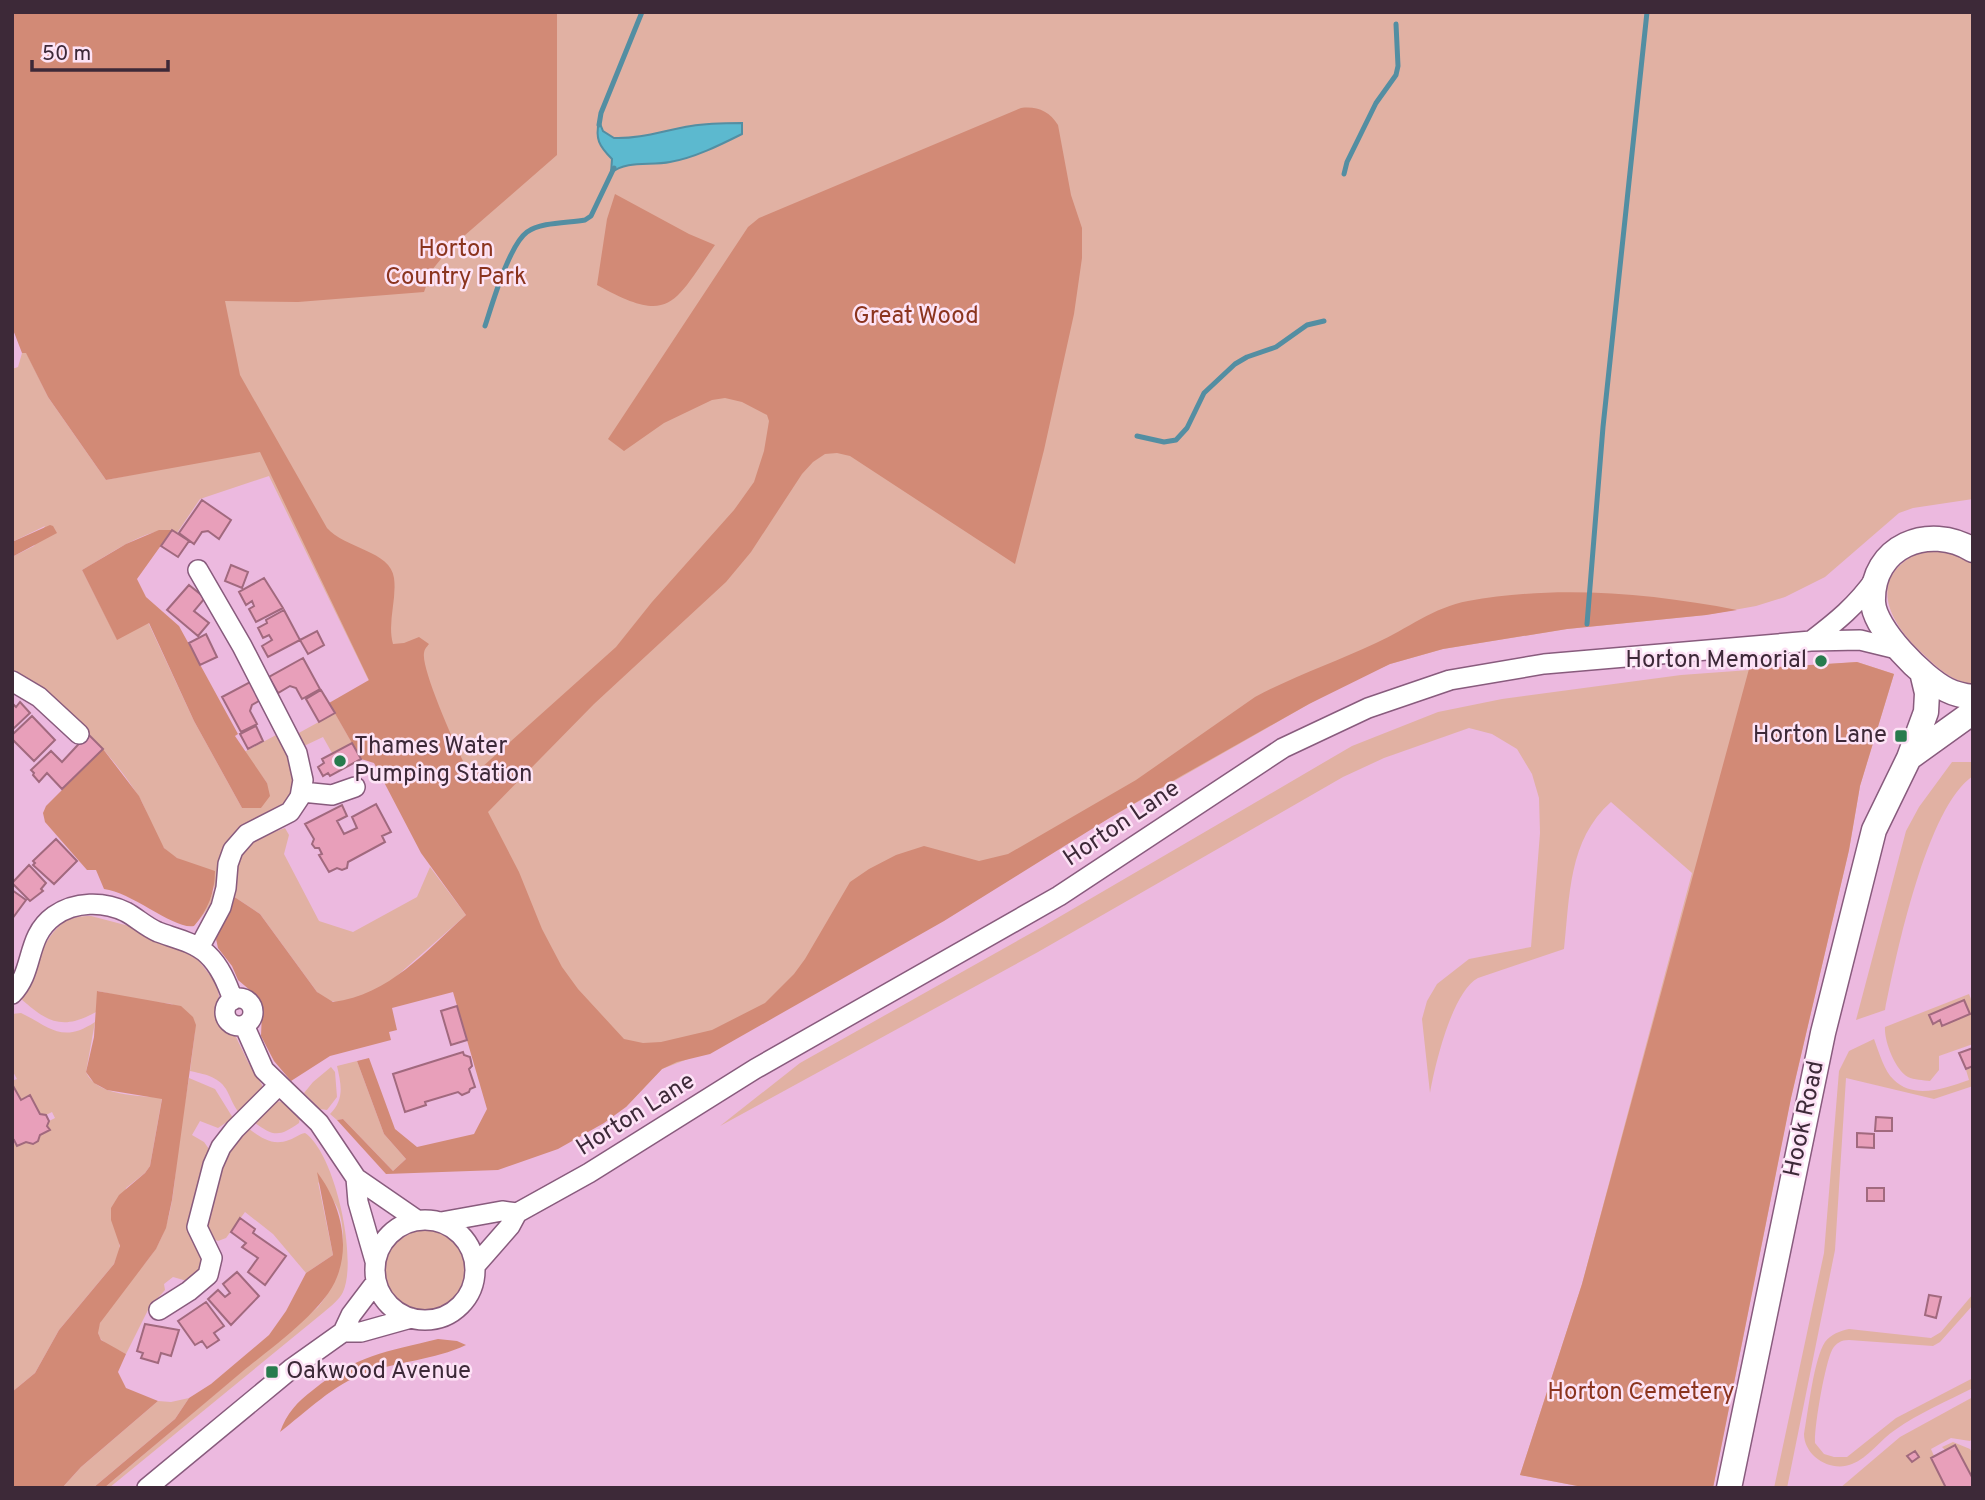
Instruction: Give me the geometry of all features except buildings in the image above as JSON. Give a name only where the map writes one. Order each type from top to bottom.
[{"type":"main road","points":[[1973,528],[1902,545],[1889,556],[1874,590],[1878,619],[1901,650],[1922,672],[1948,690],[1973,697]]},
{"type":"main road","points":[[1940,538],[1973,550]]},
{"type":"main road","name":"Hook Road","points":[[1729,1488],[1823,1033],[1874,830],[1909,758],[1926,708],[1927,693],[1922,672]]},
{"type":"main road","name":"Hook Road","points":[[1909,758],[1973,712]]},
{"type":"street","points":[[198,570],[242,646],[297,753],[303,773],[302,792],[290,812],[253,831],[233,850],[223,899],[199,948]]},
{"type":"street","points":[[1811,641],[1846,614],[1882,570]]},
{"type":"street","name":"Horton Lane","points":[[475,1266],[510,1226],[517,1213],[589,1173],[755,1069],[1059,896],[1283,748],[1368,708],[1450,680],[1544,664],[1811,641],[1860,640],[1901,650]]},
{"type":"street","points":[[12,681],[39,697],[79,734]]},
{"type":"street","points":[[302,792],[332,795],[355,786]]},
{"type":"street","points":[[12,994],[22,981],[33,944],[42,928],[55,915],[79,905],[97,904],[117,908],[151,929],[199,948],[216,964],[233,1000],[226,1007],[226,1018],[234,1025],[244,1025],[260,1063],[278,1086],[319,1123],[356,1178],[390,1204],[417,1220]]},
{"type":"street","points":[[159,1310],[189,1292],[210,1272],[211,1253],[197,1227],[213,1165],[221,1147],[235,1129],[278,1086]]},
{"type":"street","points":[[356,1178],[358,1202],[375,1261],[376,1282],[383,1298],[396,1310],[411,1318]]},
{"type":"street","name":"Horton Lane","points":[[441,1223],[502,1211],[517,1213]]},
{"type":"street","points":[[343,1332],[361,1332],[411,1318],[430,1319],[448,1314],[463,1302],[472,1285],[475,1266],[461,1235],[441,1223],[429,1220],[417,1220],[397,1227],[383,1242],[375,1261]]},
{"type":"street","points":[[147,1488],[291,1369],[343,1332],[351,1315],[376,1282]]},
{"type":"green space","points":[[12,12],[1973,12],[1973,499],[1913,508],[1899,513],[1825,577],[1785,597],[1756,606],[1706,615],[1567,629],[1443,649],[1390,664],[1344,684],[688,1059],[662,1069],[626,1107],[369,681],[269,476],[200,499],[177,533],[168,530],[143,536],[82,570],[117,639],[148,622],[194,721],[242,808],[261,808],[267,783],[244,752],[278,734],[292,760],[296,783],[287,804],[248,826],[211,904],[200,919],[214,890],[214,872],[182,861],[166,850],[139,797],[106,752],[35,683],[30,684],[12,675],[12,557],[34,546],[45,526],[12,542],[12,369],[18,367],[22,353],[26,352],[48,397],[106,480],[150,471]]},
{"type":"green space","name":"Great Wood","points":[[12,12],[557,12],[557,155],[449,249],[432,270],[424,292],[298,302],[225,301],[240,375],[327,528],[335,535],[376,556],[391,569],[395,586],[391,628],[393,644],[419,637],[429,644],[424,653],[429,677],[471,777],[616,647],[734,510],[754,482],[764,451],[769,421],[767,415],[742,402],[725,398],[712,400],[664,423],[624,451],[608,439],[748,227],[759,218],[1021,108],[1042,110],[1058,125],[1071,195],[1082,228],[1082,258],[1074,314],[1015,564],[850,456],[825,454],[802,474],[751,552],[726,582],[594,704],[488,812],[519,872],[542,929],[562,967],[578,989],[624,1039],[643,1043],[661,1042],[712,1030],[765,1003],[805,959],[850,882],[869,869],[896,855],[924,846],[979,861],[1008,854],[1136,780],[1255,697],[1376,643],[1444,608],[1501,596],[1569,592],[1636,595],[1737,610],[1567,629],[1443,649],[1390,664],[1309,704],[1183,775],[944,921],[710,1054],[677,1062],[662,1069],[626,1107],[558,1149],[498,1170],[386,1174],[337,1120],[343,1119],[393,1171],[406,1159],[384,1134],[357,1061],[369,1058],[395,1129],[417,1147],[474,1134],[487,1109],[453,992],[392,1008],[397,1030],[389,1032],[391,1040],[330,1056],[291,1081],[274,1061],[261,1036],[262,1012],[258,997],[238,980],[232,966],[218,948],[216,939],[233,896],[260,914],[317,992],[333,1002],[372,991],[389,981],[421,957],[466,915],[421,853],[374,763],[361,759],[329,703],[369,680],[260,452],[106,480],[48,397],[26,353],[22,353],[12,327]]},
{"type":"green space","points":[[615,194],[715,245],[689,282],[668,302],[656,306],[641,304],[597,285],[607,219]]},
{"type":"green space","points":[[50,525],[57,533],[12,557],[12,542]]},
{"type":"green space","points":[[159,530],[172,530],[137,579],[146,597],[179,626],[238,734],[235,736],[267,783],[270,796],[261,808],[242,808],[194,721],[149,623],[117,640],[82,570],[126,544]]},
{"type":"green space","points":[[1930,548],[1964,556],[1973,563],[1973,684],[1951,677],[1933,664],[1908,639],[1890,610],[1887,595],[1889,582],[1897,569],[1910,558]]},
{"type":"green space","name":"Horton Cemetery","points":[[1857,662],[1894,674],[1860,786],[1849,850],[1791,1098],[1713,1488],[1588,1488],[1520,1475],[1582,1284],[1692,873],[1611,802],[1597,817],[1579,851],[1570,889],[1564,949],[1478,978],[1469,986],[1460,998],[1446,1030],[1430,1093],[1422,1019],[1427,1001],[1437,984],[1469,959],[1531,947],[1540,833],[1539,798],[1532,774],[1517,749],[1492,734],[1469,728],[1384,758],[1343,777],[1038,952],[720,1126],[800,1063],[1042,927],[1352,746],[1438,712],[1502,699],[1681,675]]},
{"type":"green space","name":"Horton Cemetery","points":[[1857,662],[1894,674],[1860,786],[1849,850],[1791,1098],[1713,1488],[1588,1488],[1520,1475],[1582,1284],[1749,669]]},
{"type":"green space","points":[[335,713],[352,743],[332,753],[323,737],[304,746],[297,734]]},
{"type":"green space","points":[[103,749],[139,796],[164,848],[177,858],[215,871],[210,900],[194,926],[175,922],[127,897],[104,889],[96,870],[87,870],[45,822],[43,813],[46,806]]},
{"type":"green space","points":[[1952,762],[1973,762],[1973,776],[1956,792],[1941,817],[1928,849],[1906,920],[1885,1010],[1856,1020],[1906,831],[1919,807]]},
{"type":"green space","points":[[285,828],[289,835],[284,854],[319,921],[353,932],[417,897],[430,867],[466,915],[390,982],[354,1000],[327,1000],[317,992],[260,914],[233,896],[234,868],[241,853],[254,842]]},
{"type":"green space","points":[[91,916],[129,926],[195,956],[216,983],[219,996],[216,1014],[219,1025],[236,1037],[262,1085],[262,1091],[241,1115],[219,1081],[190,1071],[195,1031],[172,1004],[98,991],[96,1012],[84,1018],[64,1022],[47,1018],[20,998],[38,957],[57,928],[70,919]]},
{"type":"green space","points":[[97,991],[181,1006],[193,1017],[196,1025],[166,1228],[156,1249],[100,1323],[98,1333],[101,1340],[126,1354],[118,1372],[126,1388],[158,1401],[81,1467],[62,1488],[12,1488],[12,1392],[35,1373],[59,1330],[114,1264],[120,1246],[111,1220],[111,1208],[119,1195],[150,1166],[162,1099],[107,1090],[94,1083],[86,1072],[94,1037]]},
{"type":"green space","points":[[1969,994],[1973,1004],[1973,1044],[1939,1056],[1939,1070],[1930,1081],[1908,1077],[1891,1055],[1885,1027]]},
{"type":"green space","points":[[21,1013],[48,1028],[65,1033],[84,1029],[95,1022],[86,1072],[91,1080],[119,1093],[162,1098],[150,1166],[126,1188],[118,1235],[120,1249],[114,1264],[59,1330],[35,1373],[12,1392],[12,1141],[17,1146],[26,1142],[33,1144],[38,1141],[40,1135],[49,1130],[49,1121],[55,1118],[52,1112],[40,1114],[30,1096],[21,1100],[12,1084],[12,1081],[17,1079],[12,1070],[12,1014]]},
{"type":"green space","points":[[1874,1039],[1887,1072],[1902,1086],[1920,1091],[1950,1086],[1969,1080],[1966,1070],[1973,1067],[1973,1086],[1934,1099],[1846,1078],[1835,1250],[1787,1488],[1774,1488],[1824,1253],[1839,1071],[1849,1051]]},
{"type":"green space","points":[[357,1061],[384,1134],[406,1159],[393,1171],[343,1119],[337,1120],[330,1114],[340,1097],[337,1066]]},
{"type":"green space","points":[[331,1067],[335,1072],[337,1097],[327,1110],[320,1109],[304,1093]]},
{"type":"green space","points":[[189,1078],[215,1089],[233,1118],[218,1128],[200,1121],[192,1135],[204,1142],[209,1149],[201,1269],[187,1281],[173,1277],[164,1284],[165,1290],[149,1308],[126,1354],[101,1339],[98,1332],[105,1313],[151,1256],[162,1236],[172,1199]]},
{"type":"green space","points":[[274,1101],[284,1102],[300,1118],[299,1123],[275,1133],[251,1120]]},
{"type":"green space","points":[[245,1126],[271,1141],[283,1142],[305,1133],[316,1144],[326,1162],[341,1208],[348,1256],[343,1292],[324,1312],[109,1488],[104,1488],[318,1307],[332,1286],[340,1260],[343,1234],[336,1205],[318,1182],[333,1255],[306,1273],[273,1234],[245,1212],[226,1238],[218,1241],[211,1238],[205,1223],[217,1169]]},
{"type":"green space","points":[[317,1172],[337,1209],[343,1236],[341,1264],[331,1290],[282,1340],[104,1488],[93,1488],[175,1419],[189,1398],[211,1384],[269,1335],[286,1311],[306,1273],[333,1255]]},
{"type":"green space","points":[[424,1227],[447,1234],[459,1246],[466,1269],[459,1292],[447,1304],[424,1311],[401,1304],[389,1292],[382,1269],[389,1246],[401,1234]]},
{"type":"green space","points":[[1973,1294],[1973,1305],[1940,1342],[1933,1346],[1849,1340],[1837,1344],[1829,1357],[1823,1381],[1815,1443],[1824,1454],[1847,1457],[1896,1418],[1973,1378],[1973,1388],[1904,1424],[1852,1464],[1836,1466],[1814,1456],[1805,1442],[1804,1434],[1818,1360],[1827,1339],[1849,1329],[1931,1338],[1941,1332]]},
{"type":"green space","points":[[438,1339],[466,1345],[354,1378],[321,1399],[280,1432],[289,1414],[307,1394],[343,1369],[372,1356]]},
{"type":"green space","points":[[1973,1397],[1973,1438],[1970,1441],[1951,1438],[1931,1449],[1934,1456],[1931,1458],[1946,1488],[1840,1488],[1900,1437]]},
{"type":"green space","points":[[189,1398],[175,1419],[93,1488],[62,1488],[81,1467],[158,1401],[171,1402]]},
{"type":"green space","points":[[1953,1442],[1970,1449],[1973,1455],[1973,1479],[1955,1445],[1945,1450],[1942,1447]]},
{"type":"water","points":[[599,121],[603,131],[614,138],[723,123],[742,123],[742,134],[679,160],[624,166],[611,173],[612,159],[598,138]]},
{"type":"waterway","points":[[599,125],[601,113],[642,12]]},
{"type":"waterway","points":[[1587,624],[1603,427],[1647,12]]},
{"type":"waterway","points":[[1344,174],[1347,162],[1376,103],[1396,75],[1396,24]]},
{"type":"waterway","points":[[485,326],[502,276],[520,239],[540,226],[585,220],[591,216],[614,168]]},
{"type":"waterway","points":[[1137,436],[1164,442],[1176,440],[1187,428],[1204,393],[1235,364],[1276,347],[1307,325],[1324,321]]},
{"type":"place","name":"Horton Memorial","points":[[1821,661]]},
{"type":"place","name":"Horton Lane","points":[[1901,736]]},
{"type":"place","name":"Thames Water Pumping Station","points":[[340,761]]},
{"type":"place","name":"Oakwood Avenue","points":[[272,1372]]},
{"type":"park label","name":"Horton Country Park","points":[[456,264]]}]
